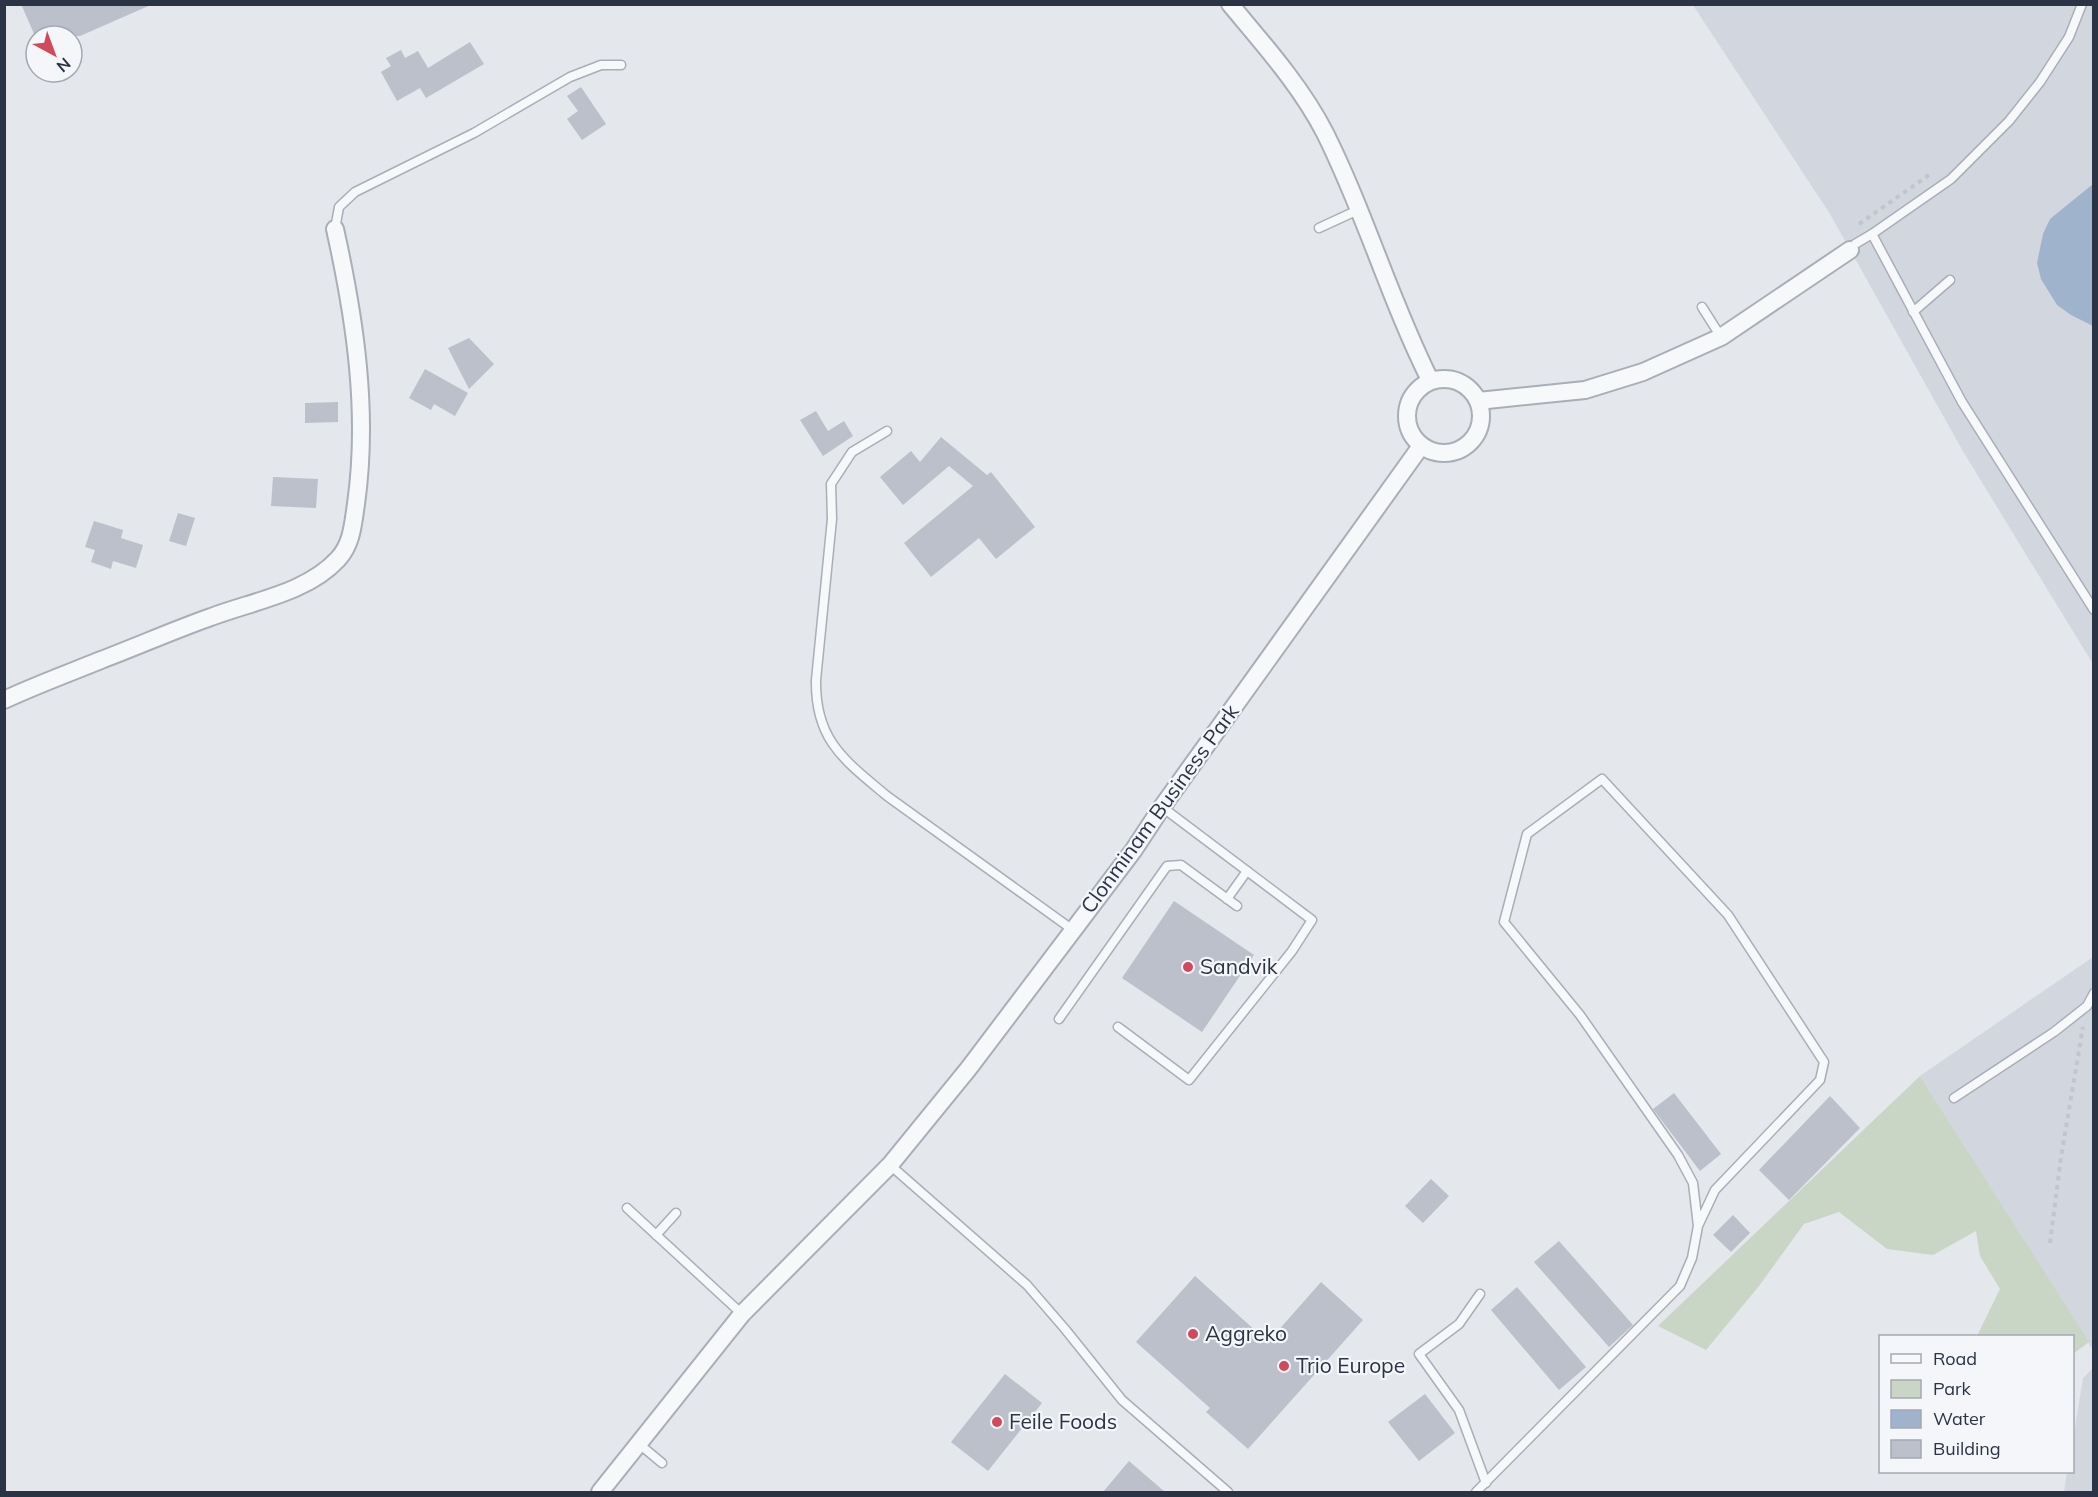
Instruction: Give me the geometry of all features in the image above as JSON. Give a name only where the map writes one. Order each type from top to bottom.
[{"type":"street","points":[[1230,4],[1305,100],[1324,132],[1413,346],[1430,380]]},
{"type":"street","points":[[4,700],[211,616],[298,587],[326,571],[340,557],[351,539],[359,480],[362,424],[360,382],[353,328],[335,229]]},
{"type":"street","points":[[1479,401],[1585,390],[1643,372],[1721,337],[1852,247]]},
{"type":"street","points":[[1453,379],[1464,384],[1479,401],[1480,425],[1476,436],[1456,451],[1444,454],[1432,452],[1421,446],[1413,438],[1408,428],[1406,416],[1412,395],[1430,380],[1453,379]]},
{"type":"street","name":"Clonminam Business Park","points":[[600,1492],[742,1314],[890,1166],[969,1068],[1133,852],[1162,807],[1421,446]]},
{"type":"lane","points":[[1852,247],[1951,179],[2009,121],[2040,82],[2069,37],[2082,4]]},
{"type":"lane","points":[[335,229],[339,207],[356,192],[474,133],[570,77],[601,65],[621,65]]},
{"type":"lane","points":[[1319,228],[1358,210]]},
{"type":"lane","points":[[1872,234],[1962,402],[2094,610]]},
{"type":"lane","points":[[1913,312],[1950,280]]},
{"type":"lane","points":[[1702,307],[1721,337]]},
{"type":"lane","points":[[887,431],[852,452],[831,484],[832,519],[816,680],[816,699],[820,719],[829,741],[864,777],[1073,930]]},
{"type":"lane","points":[[1476,1492],[1680,1286],[1692,1258],[1698,1227],[1715,1190],[1820,1080],[1824,1062],[1728,915],[1602,779],[1527,834],[1504,922],[1580,1015],[1678,1155],[1693,1183],[1698,1227]]},
{"type":"lane","points":[[1118,1027],[1189,1080],[1292,951],[1312,920],[1162,807]]},
{"type":"lane","points":[[1059,1019],[1167,866],[1181,865],[1237,906]]},
{"type":"lane","points":[[1227,899],[1247,872]]},
{"type":"lane","points":[[1954,1098],[2054,1032],[2086,1006],[2094,993]]},
{"type":"lane","points":[[890,1166],[1027,1285],[1122,1400],[1228,1492]]},
{"type":"lane","points":[[627,1208],[742,1314]]},
{"type":"lane","points":[[656,1234],[676,1213]]},
{"type":"lane","points":[[1480,1294],[1459,1324],[1419,1354],[1459,1410],[1486,1483]]},
{"type":"lane","points":[[638,1443],[662,1462]]},
{"type":"path","points":[[1852,247],[1848,232],[1935,172]]},
{"type":"path","points":[[2050,1243],[2061,1157],[2086,1006]]},
{"type":"shaded area","points":[[1693,5],[2093,5],[2093,664],[1964,453],[1830,214]]},
{"type":"shaded area","points":[[2093,957],[2093,1350],[1920,1076]]},
{"type":"shaded area","points":[[2093,1368],[2093,1492],[2064,1492],[2067,1473],[2074,1473],[2074,1434],[2083,1378]]},
{"type":"green space","points":[[1920,1076],[2089,1342],[2074,1353],[2074,1335],[1977,1335],[2000,1289],[1980,1256],[1976,1231],[1933,1255],[1887,1249],[1839,1212],[1804,1224],[1759,1286],[1706,1350],[1658,1326]]},
{"type":"water","points":[[2093,184],[2093,326],[2057,305],[2041,279],[2037,263],[2043,234],[2050,219]]},
{"type":"building","points":[[21,4],[153,4],[84,34],[84,24],[30,24]]},
{"type":"building","points":[[470,42],[484,64],[426,98],[420,88],[397,101],[381,72],[391,66],[386,58],[401,50],[405,58],[418,51],[428,68]]},
{"type":"building","points":[[581,87],[606,124],[582,140],[567,119],[578,111],[567,96]]},
{"type":"building","points":[[469,338],[494,364],[469,389],[448,348]]},
{"type":"building","points":[[425,369],[468,393],[455,416],[434,404],[431,410],[409,398]]},
{"type":"building","points":[[338,402],[338,422],[305,423],[305,403]]},
{"type":"building","points":[[816,411],[828,431],[844,421],[853,436],[823,456],[800,420]]},
{"type":"building","points":[[941,437],[987,475],[991,472],[1035,527],[996,559],[979,538],[931,577],[904,543],[973,486],[949,466],[903,505],[880,477],[911,451],[920,462]]},
{"type":"building","points":[[273,477],[318,479],[316,508],[271,506]]},
{"type":"building","points":[[178,513],[195,518],[186,546],[169,541]]},
{"type":"building","points":[[94,521],[123,530],[121,538],[143,545],[136,568],[113,561],[111,569],[91,562],[95,550],[85,547]]},
{"type":"building","name":"Sandvik","points":[[1174,901],[1254,955],[1202,1032],[1122,978]]},
{"type":"building","points":[[1674,1093],[1721,1154],[1700,1171],[1653,1109]]},
{"type":"building","points":[[1830,1096],[1860,1128],[1789,1200],[1759,1170]]},
{"type":"building","points":[[1431,1179],[1449,1196],[1423,1223],[1405,1206]]},
{"type":"building","points":[[1733,1215],[1750,1233],[1731,1252],[1713,1235]]},
{"type":"building","points":[[1559,1241],[1633,1325],[1609,1347],[1534,1262]]},
{"type":"building","points":[[1195,1276],[1268,1342],[1321,1282],[1363,1320],[1248,1449],[1206,1412],[1210,1408],[1136,1342]]},
{"type":"building","points":[[1517,1287],[1586,1367],[1559,1390],[1491,1310]]},
{"type":"building","name":"Feile Foods","points":[[1005,1374],[1042,1403],[988,1471],[951,1442]]},
{"type":"building","points":[[1425,1394],[1455,1433],[1419,1461],[1388,1422]]},
{"type":"building","points":[[1129,1461],[1165,1492],[1103,1492]]},
{"type":"place","name":"Sandvik","points":[[1188,967]]},
{"type":"place","name":"Aggreko","points":[[1193,1334]]},
{"type":"place","name":"Trio Europe","points":[[1284,1366]]},
{"type":"place","name":"Feile Foods","points":[[997,1422]]}]
